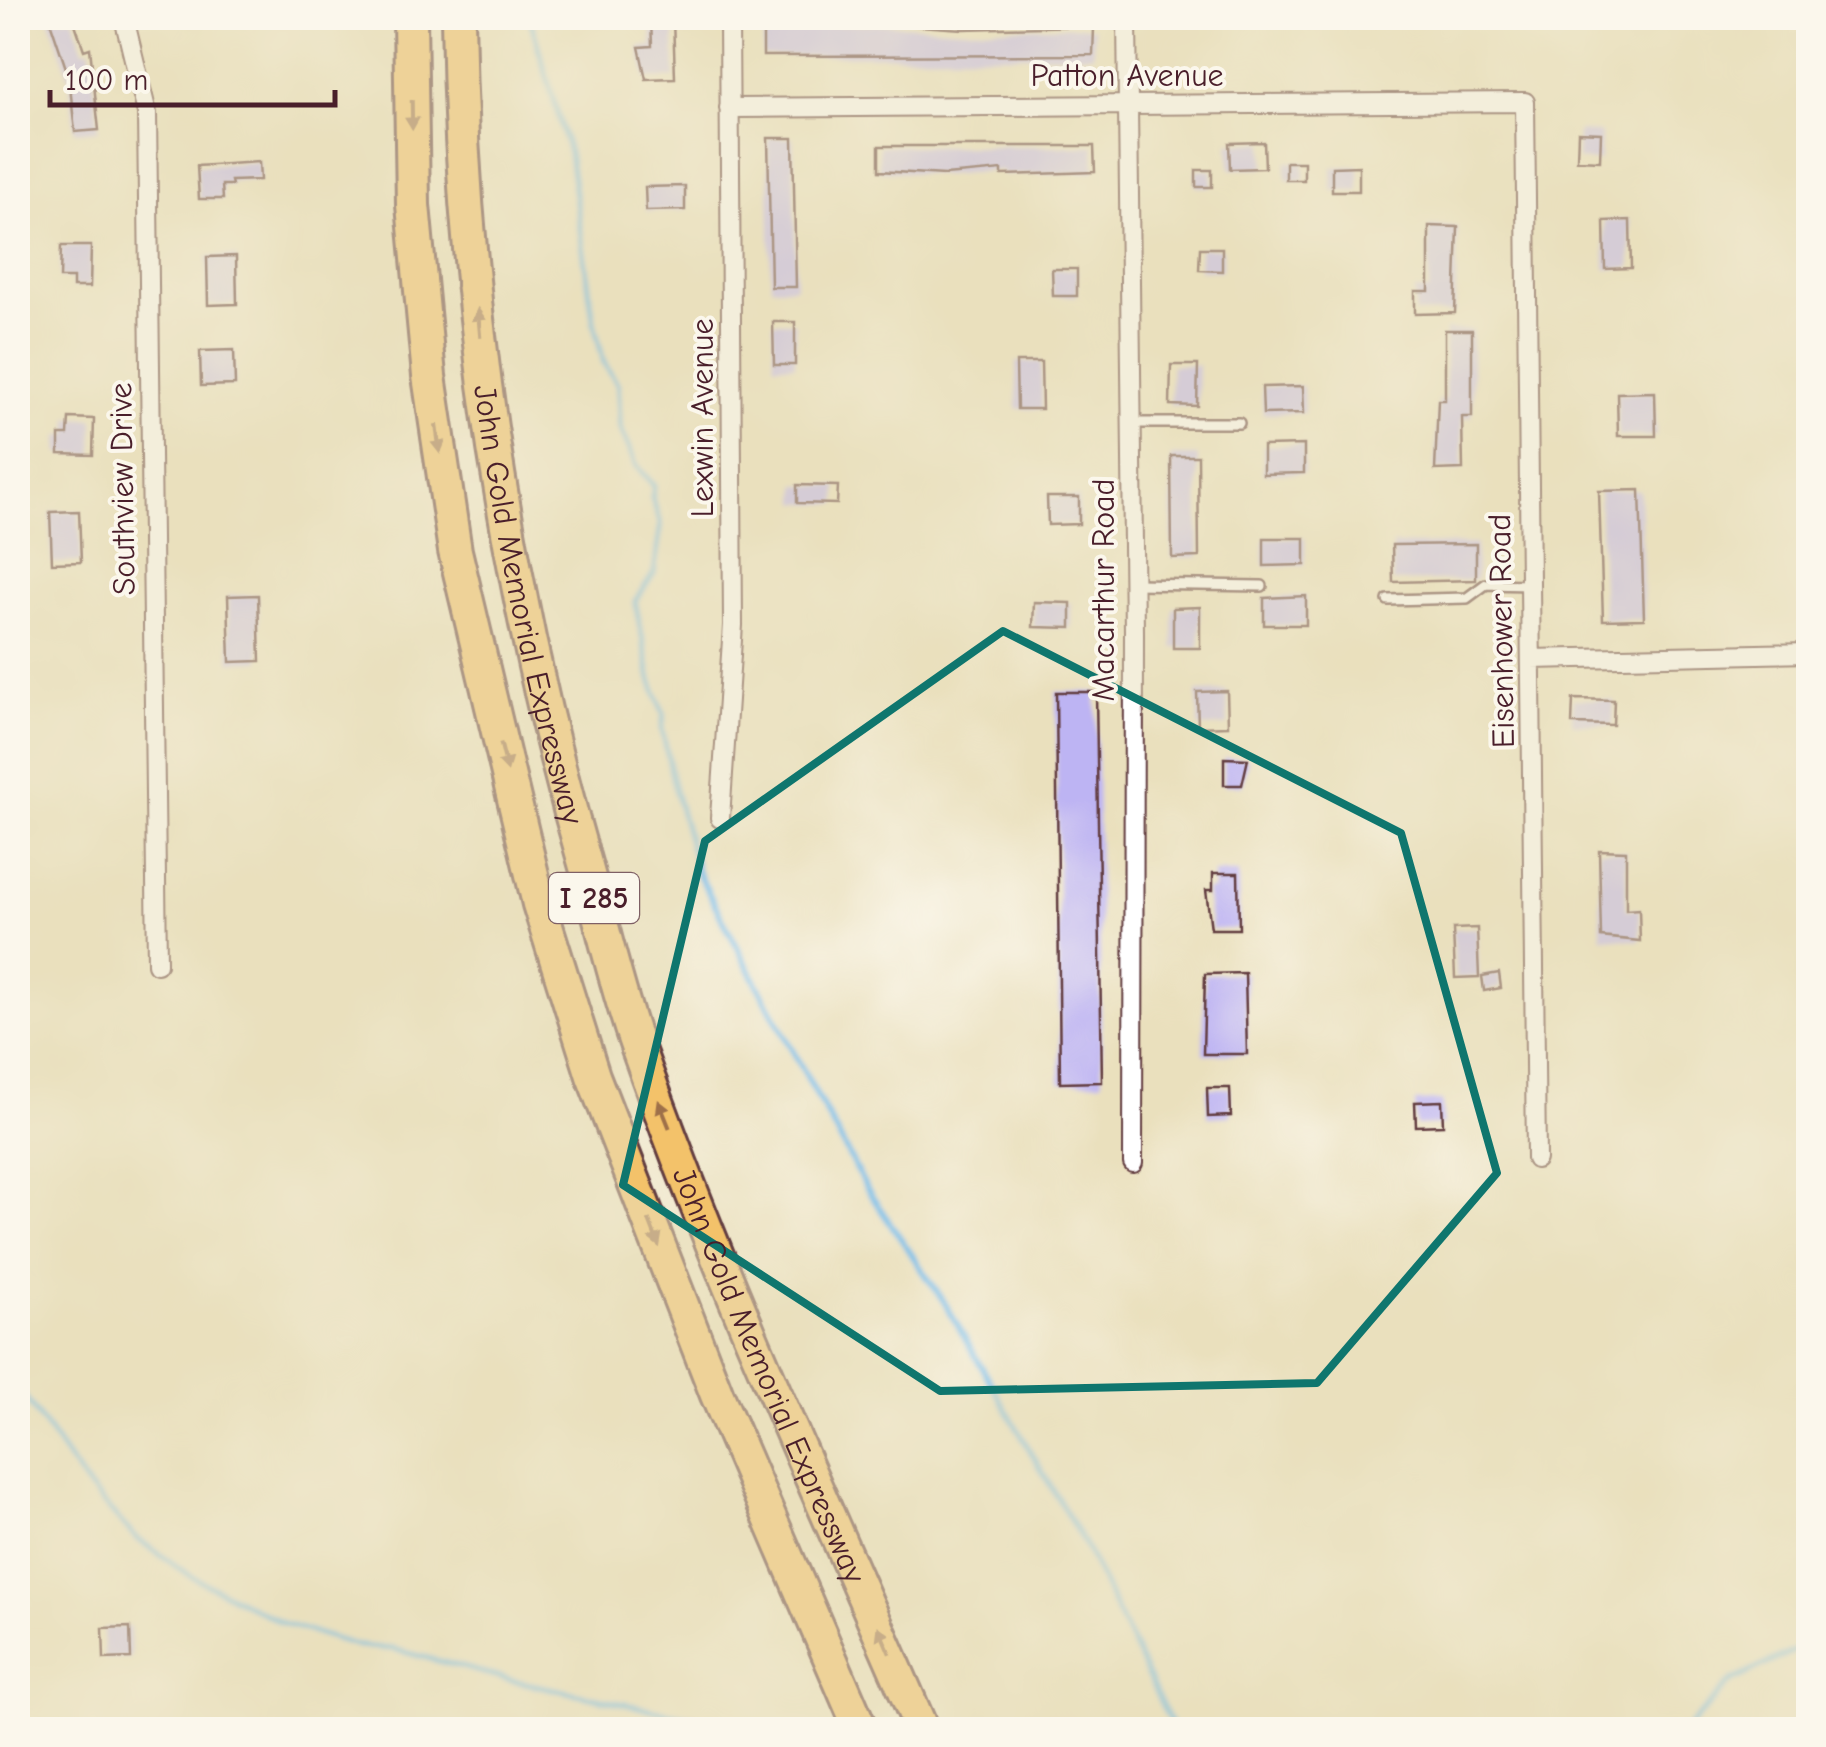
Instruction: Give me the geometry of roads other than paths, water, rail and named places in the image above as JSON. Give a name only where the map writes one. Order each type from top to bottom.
[{"type":"highway","name":"John Gold Memorial Expressway","points":[[410,18],[413,205],[432,396],[454,550],[539,904],[593,1076],[620,1147],[717,1395],[861,1730]]},
{"type":"highway","name":"John Gold Memorial Expressway","points":[[458,18],[459,108],[488,431],[550,745],[637,1048],[753,1339],[922,1730]]},
{"type":"street","name":"Southview Drive","points":[[124,18],[147,113],[157,964]]},
{"type":"street","name":"Lexwin Avenue","points":[[720,818],[733,625],[729,18]]},
{"type":"street","name":"Macarthur Road","points":[[1127,18],[1134,584],[1133,1163]]},
{"type":"street","name":"Patton Avenue","points":[[730,108],[1525,102]]},
{"type":"street","name":"Eisenhower Road","points":[[1525,102],[1536,1158]]},
{"type":"street","points":[[1531,659],[1808,653]]},
{"type":"lane","points":[[1132,423],[1239,423]]},
{"type":"lane","points":[[1134,584],[1262,586]]},
{"type":"lane","points":[[1388,600],[1467,598],[1486,584],[1530,585]]},
{"type":"waterway","points":[[530,18],[569,153],[594,323],[604,363],[618,385],[620,427],[636,465],[654,486],[652,498],[661,524],[654,573],[635,601],[651,680],[664,715],[662,729],[675,791],[697,871],[866,1188],[943,1300],[1083,1542],[1174,1730]]},
{"type":"waterway","points":[[18,1387],[87,1486],[136,1538],[191,1576],[285,1624],[358,1646],[393,1649],[511,1680],[706,1721],[788,1730]]},
{"type":"waterway","points":[[1686,1730],[1730,1682],[1808,1644]]}]
